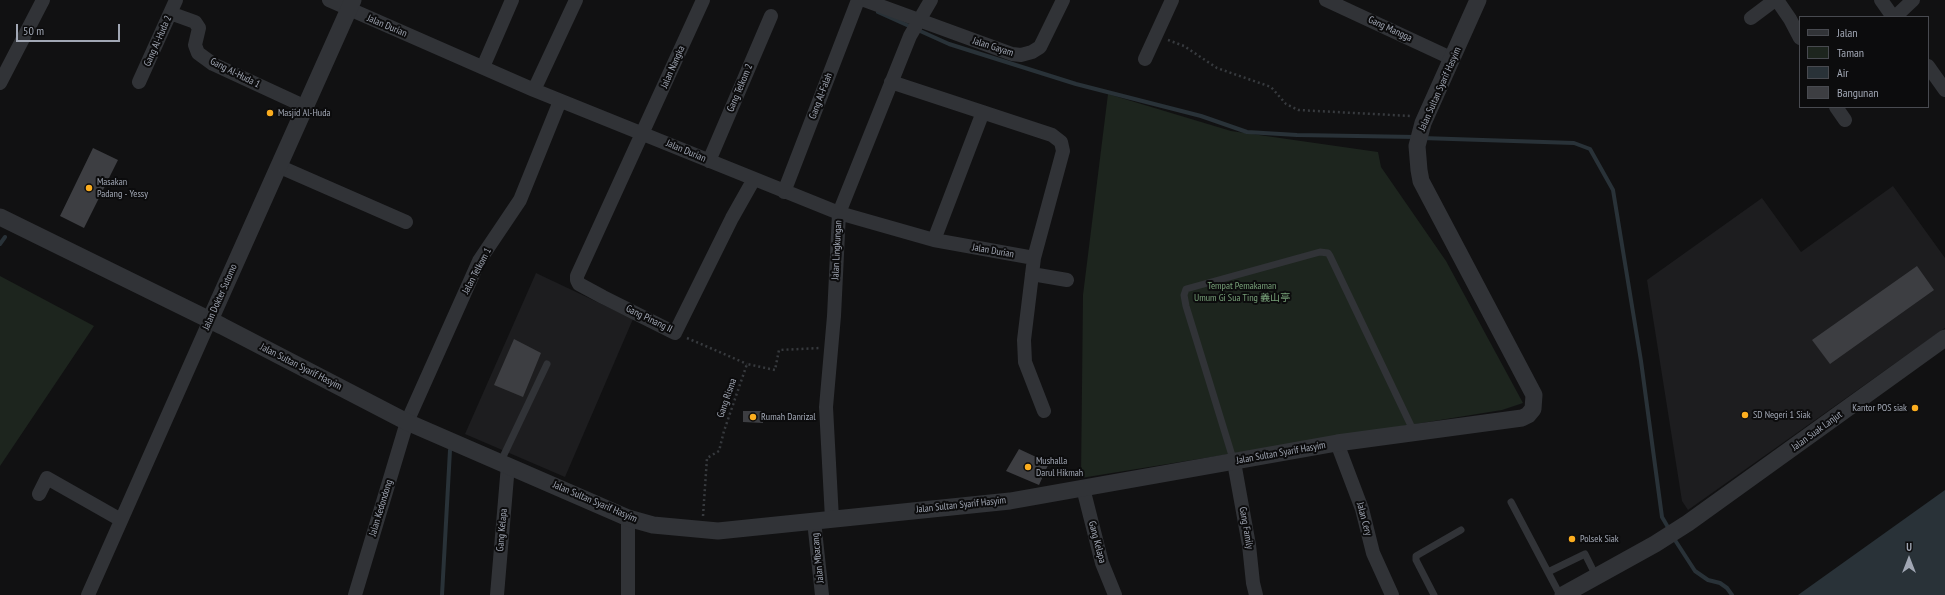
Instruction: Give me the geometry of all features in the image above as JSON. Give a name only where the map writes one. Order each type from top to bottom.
[{"type":"street","points":[[0,83],[43,0]]},
{"type":"street","name":"Gang Al-Huda 2","points":[[139,82],[176,0]]},
{"type":"street","points":[[329,0],[351,5]]},
{"type":"street","points":[[483,67],[512,0]]},
{"type":"street","points":[[534,90],[576,0]]},
{"type":"street","name":"Jalan Nangka","points":[[625,171],[644,133],[703,0]]},
{"type":"street","name":"Gang Al-Falah","points":[[784,192],[858,0]]},
{"type":"street","name":"Jalan Gayam","points":[[864,0],[1012,54],[1021,55],[1032,52],[1040,47],[1063,0]]},
{"type":"street","name":"Jalan Lingkungan","points":[[832,519],[826,407],[840,213],[910,36],[931,0]]},
{"type":"street","points":[[1145,59],[1172,0]]},
{"type":"street","name":"Gang Mangga","points":[[1326,0],[1453,58]]},
{"type":"street","name":"Jalan Sultan Syarif Hasyim","points":[[0,217],[210,320],[407,422],[628,518],[653,525],[718,531],[1010,500],[1337,443],[1522,418],[1528,415],[1533,409],[1534,395],[1421,181],[1417,146],[1424,121],[1478,0]]},
{"type":"street","points":[[1751,18],[1776,0],[1790,19],[1799,36]]},
{"type":"street","points":[[1881,0],[1893,16]]},
{"type":"street","points":[[1895,16],[1913,0]]},
{"type":"street","name":"Jalan Durian","points":[[351,5],[534,90],[644,133],[784,192],[840,213],[934,240],[1034,258]]},
{"type":"street","name":"Jalan Dokter Sutomo","points":[[88,595],[351,5]]},
{"type":"street","name":"Gang Al-Huda 1","points":[[170,13],[195,22],[199,28],[195,45],[198,53],[214,64],[306,107]]},
{"type":"street","name":"Gang Telkom 2","points":[[709,161],[771,16]]},
{"type":"street","points":[[1929,67],[1945,90]]},
{"type":"street","points":[[891,82],[1052,135],[1058,138],[1063,146],[1034,258],[1024,340],[1025,362],[1044,411]]},
{"type":"street","name":"Jalan Telkom 1","points":[[407,422],[479,262],[520,200],[560,101]]},
{"type":"street","points":[[1837,108],[1845,120]]},
{"type":"street","points":[[934,240],[983,112]]},
{"type":"street","points":[[278,166],[406,222]]},
{"type":"street","name":"Gang Pinang II","points":[[625,171],[577,276],[577,280],[579,284],[603,297],[675,333],[732,218],[754,179]]},
{"type":"street","points":[[1032,274],[1067,280]]},
{"type":"street","name":"Jalan Suak Lanjut","points":[[1561,595],[1655,544],[1688,523],[1945,338]]},
{"type":"street","name":"Jalan Kedondong","points":[[355,595],[407,422]]},
{"type":"street","name":"Jalan Cery","points":[[1337,443],[1362,509],[1373,553],[1392,595]]},
{"type":"street","name":"Gang Family","points":[[1234,462],[1249,545],[1253,583],[1256,595]]},
{"type":"street","name":"Gang Kelapa","points":[[497,595],[504,463]]},
{"type":"street","points":[[39,494],[47,478],[121,520]]},
{"type":"street","name":"Gang Kelapa","points":[[1083,488],[1102,563],[1115,595]]},
{"type":"street","points":[[628,518],[628,595]]},
{"type":"street","name":"Jalan Mbacang","points":[[814,520],[822,595]]},
{"type":"lane","points":[[1234,462],[1186,306],[1184,295],[1186,289],[1320,252],[1328,253],[1330,256],[1414,432]]},
{"type":"lane","points":[[504,463],[547,364]]},
{"type":"lane","points":[[1511,502],[1561,595]]},
{"type":"lane","points":[[1434,595],[1416,560],[1416,556],[1461,530]]},
{"type":"lane","points":[[1548,572],[1585,554],[1596,577]]},
{"type":"path","points":[[1156,35],[1184,46],[1217,68],[1271,87],[1286,104],[1298,110],[1409,115],[1424,121]]},
{"type":"path","points":[[675,333],[747,364],[775,370],[779,350],[831,348]]},
{"type":"path","name":"Gang Risma","points":[[703,530],[704,492],[708,458],[719,451],[724,431],[747,364]]},
{"type":"shaded area","name":"SD Negeri 1 Siak","points":[[1893,186],[1945,258],[1945,328],[1688,510],[1682,501],[1647,280],[1762,198],[1801,252]]},
{"type":"shaded area","points":[[536,273],[633,319],[565,477],[465,434]]},
{"type":"green space","name":"Tempat Pemakaman Umum Gi Sua Ting 義山亭","points":[[1108,94],[1231,131],[1378,152],[1381,167],[1446,261],[1523,403],[1502,410],[1081,478],[1083,295]]},
{"type":"green space","points":[[0,276],[94,326],[0,466]]},
{"type":"water","points":[[1945,490],[1945,595],[1798,595]]},
{"type":"building","name":"Masakan Padang - Yessy","points":[[93,148],[118,160],[84,228],[60,216]]},
{"type":"building","points":[[1917,266],[1934,290],[1830,364],[1812,340]]},
{"type":"building","points":[[514,339],[541,353],[523,397],[494,385]]},
{"type":"building","name":"Rumah Danrizal","points":[[743,411],[763,411],[763,423],[743,422]]},
{"type":"building","name":"Mushalla Darul Hikmah","points":[[1019,449],[1049,463],[1039,485],[1006,471]]},
{"type":"waterway","points":[[878,12],[949,44],[1076,84],[1201,116],[1247,132],[1297,135],[1416,137]]},
{"type":"waterway","points":[[1422,138],[1574,143],[1590,149],[1613,190],[1641,361],[1662,517],[1669,529]]},
{"type":"waterway","points":[[0,244],[5,237]]},
{"type":"waterway","points":[[442,595],[450,450]]},
{"type":"waterway","points":[[1673,537],[1695,571],[1708,580],[1720,583],[1727,588],[1732,595]]},
{"type":"place","name":"Masjid Al-Huda","points":[[270,113]]},
{"type":"place","name":"Masakan Padang - Yessy","points":[[89,188]]},
{"type":"place","name":"Kantor POS siak","points":[[1915,408]]},
{"type":"place","name":"SD Negeri 1 Siak","points":[[1745,415]]},
{"type":"place","name":"Rumah Danrizal","points":[[753,417]]},
{"type":"place","name":"Mushalla Darul Hikmah","points":[[1028,467]]},
{"type":"place","name":"Polsek Siak","points":[[1572,539]]}]
